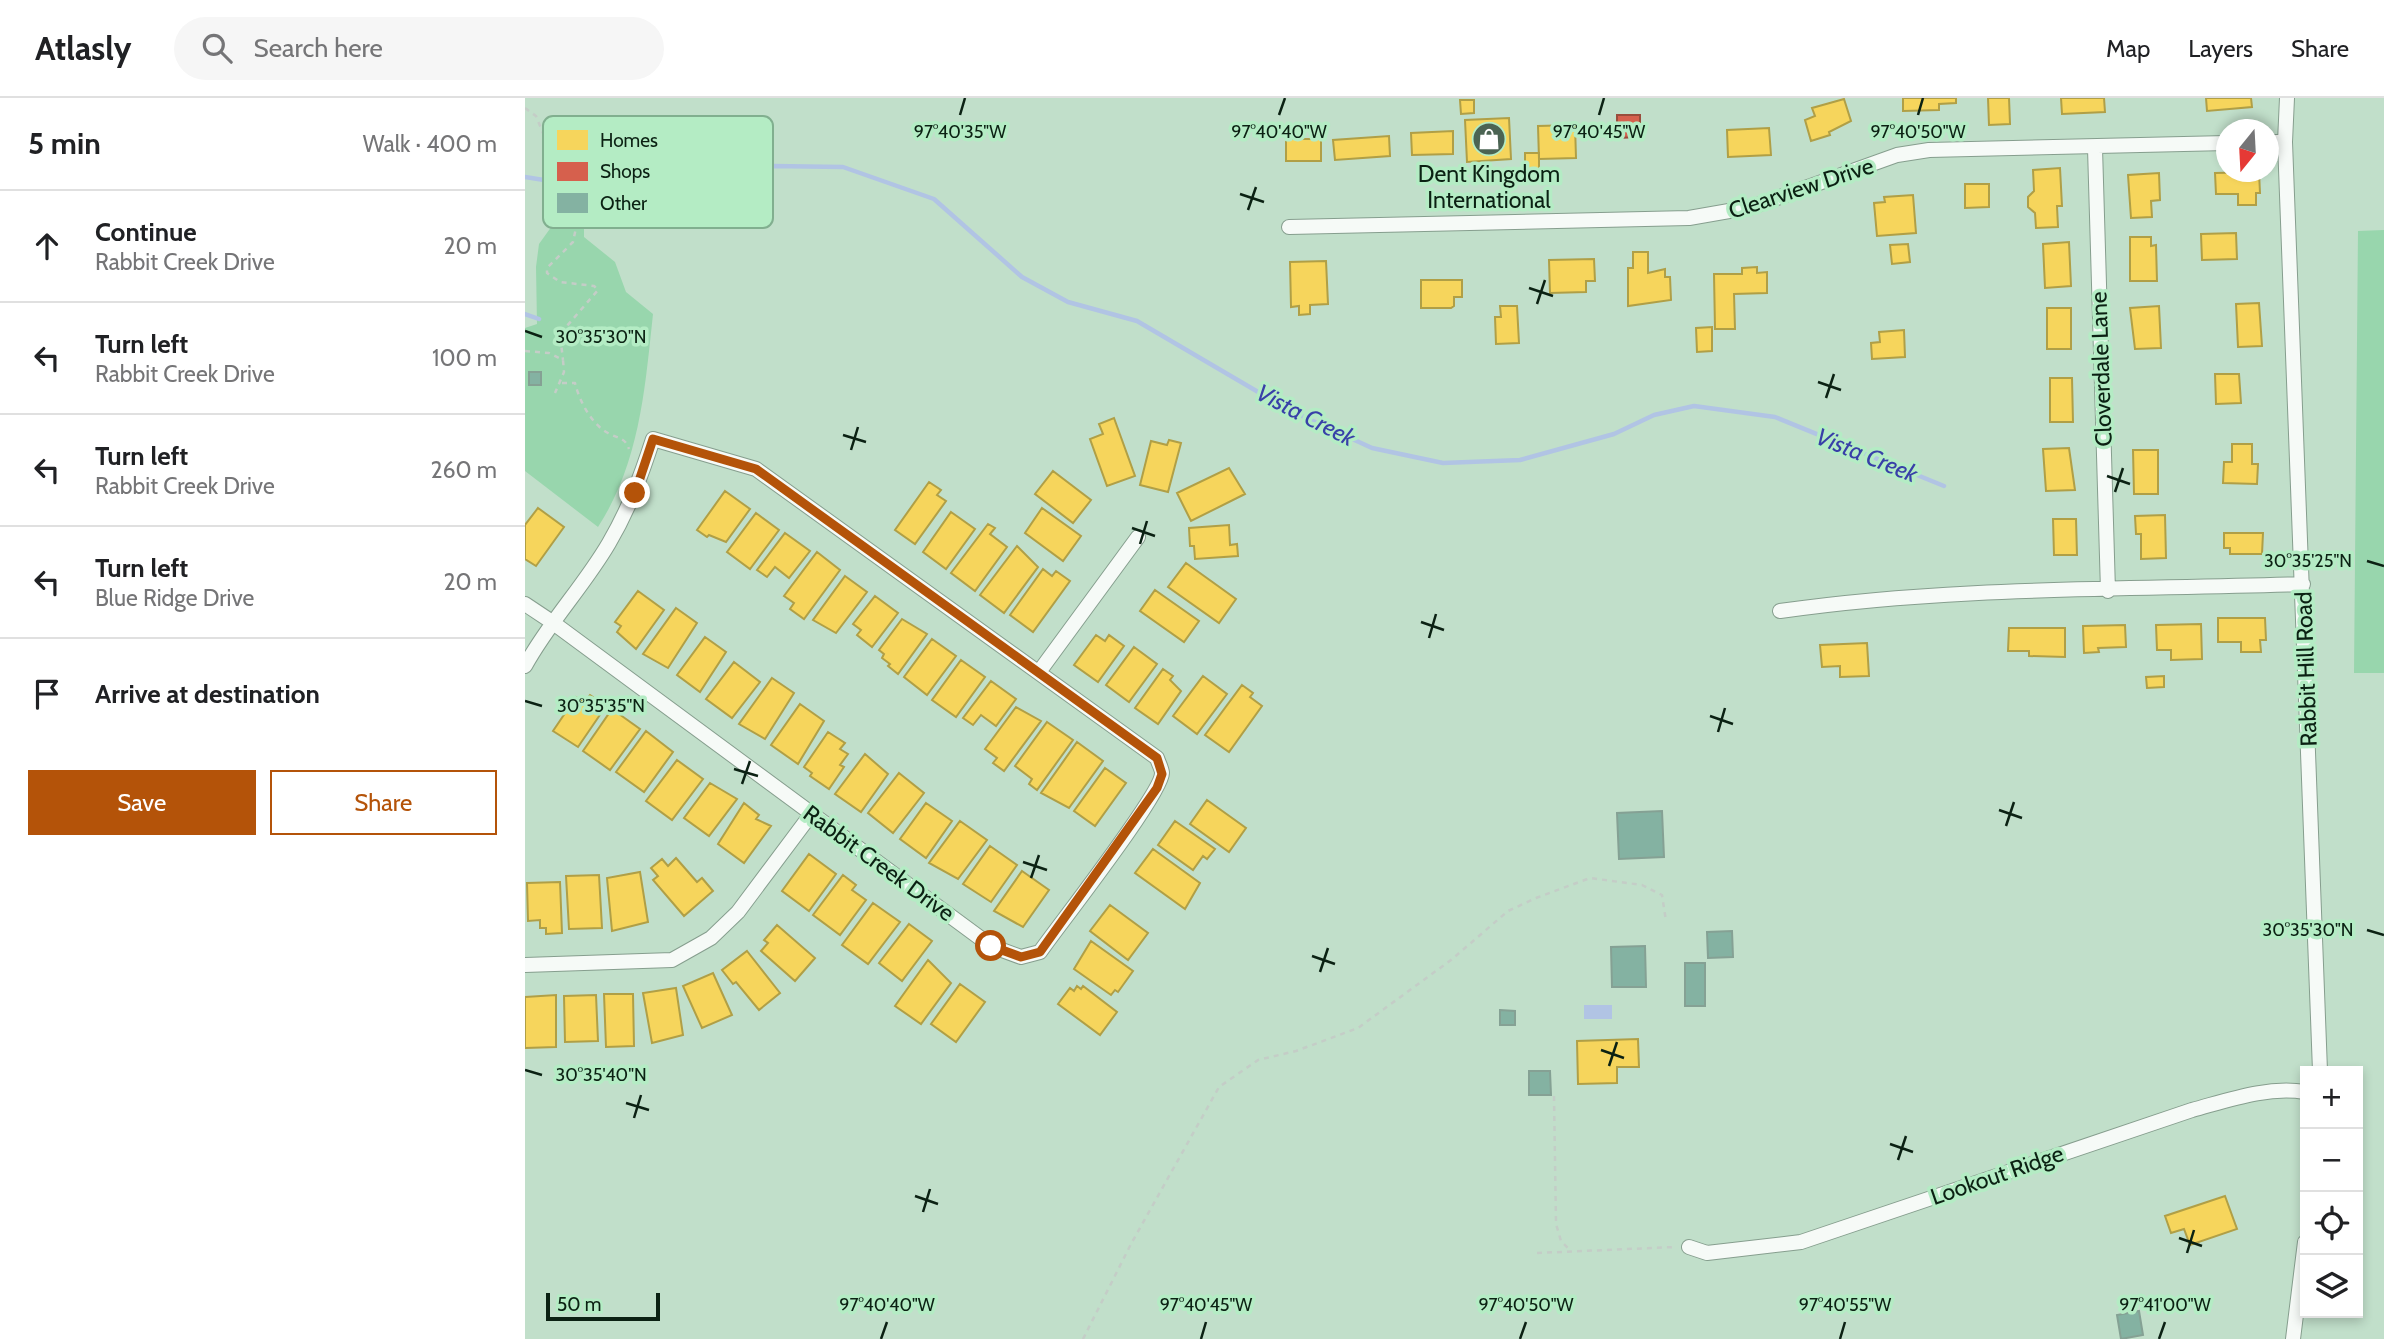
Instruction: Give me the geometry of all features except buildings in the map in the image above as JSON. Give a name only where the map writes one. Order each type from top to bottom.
[{"type":"street","name":"Rabbit Hill Road","points":[[2287,98],[2285,142],[2320,1066]]},
{"type":"street","points":[[2279,142],[2285,142]]},
{"type":"street","name":"Clearview Drive","points":[[1289,227],[1689,218],[1752,207],[1897,155],[1929,150],[2216,144]]},
{"type":"street","name":"Cloverdale Lane","points":[[2095,148],[2108,591]]},
{"type":"street","name":"Rabbit Creek Drive","points":[[525,604],[991,946],[1021,957],[1040,952],[1138,818],[1157,788],[1162,774],[1157,758],[756,469],[653,439],[635,493],[609,544],[552,622]]},
{"type":"street","points":[[1039,672],[1138,537]]},
{"type":"street","points":[[1780,611],[1833,603],[1990,591],[2108,591],[2303,584]]},
{"type":"street","points":[[525,666],[552,622]]},
{"type":"street","points":[[525,965],[672,960],[711,938],[738,912],[812,813]]},
{"type":"street","name":"Lookout Ridge","points":[[1689,1247],[1707,1253],[1801,1242],[2192,1110],[2255,1093],[2300,1092]]},
{"type":"street","points":[[2293,1339],[2303,1255]]},
{"type":"path","points":[[525,108],[536,116],[543,133]]},
{"type":"path","points":[[555,393],[562,383],[560,334],[598,290],[594,286],[560,282],[547,273],[547,268],[573,242],[576,228]]},
{"type":"path","points":[[552,354],[561,344]]},
{"type":"path","points":[[525,351],[552,354],[563,360]]},
{"type":"path","points":[[562,383],[575,383],[579,398],[600,426],[624,439],[629,449]]},
{"type":"path","points":[[1083,1339],[1131,1244],[1219,1087],[1258,1060],[1296,1051],[1358,1028],[1451,960],[1508,911],[1570,884],[1590,878],[1642,885],[1662,895],[1666,921]]},
{"type":"path","points":[[1554,1096],[1556,1224],[1561,1241],[1571,1251]]},
{"type":"path","points":[[1537,1253],[1689,1247]]},
{"type":"green space","points":[[550,228],[584,228],[584,237],[615,262],[626,292],[653,314],[643,397],[632,451],[612,502],[598,527],[525,471],[525,328],[537,324],[536,267],[539,244]]},
{"type":"green space","points":[[2384,230],[2384,673],[2354,673],[2358,231]]},
{"type":"water","points":[[1584,1005],[1612,1005],[1612,1019],[1584,1019]]},
{"type":"waterway","name":"Vista Creek","points":[[773,166],[843,167],[934,199],[1022,277],[1068,302],[1137,321],[1289,410],[1372,448],[1443,463],[1520,460],[1614,434],[1654,415],[1694,406],[1775,417],[1944,486]]},
{"type":"waterway","name":"Vista Creek","points":[[525,177],[543,180]]},
{"type":"waterway","points":[[525,314],[539,319]]},
{"type":"place","name":"Dent Kingdom International","points":[[1489,139]]},
{"type":"route","points":[[635,493],[653,439],[716,455],[756,469],[1157,758],[1162,774],[1157,788],[1040,952],[1021,957],[991,946]]}]
